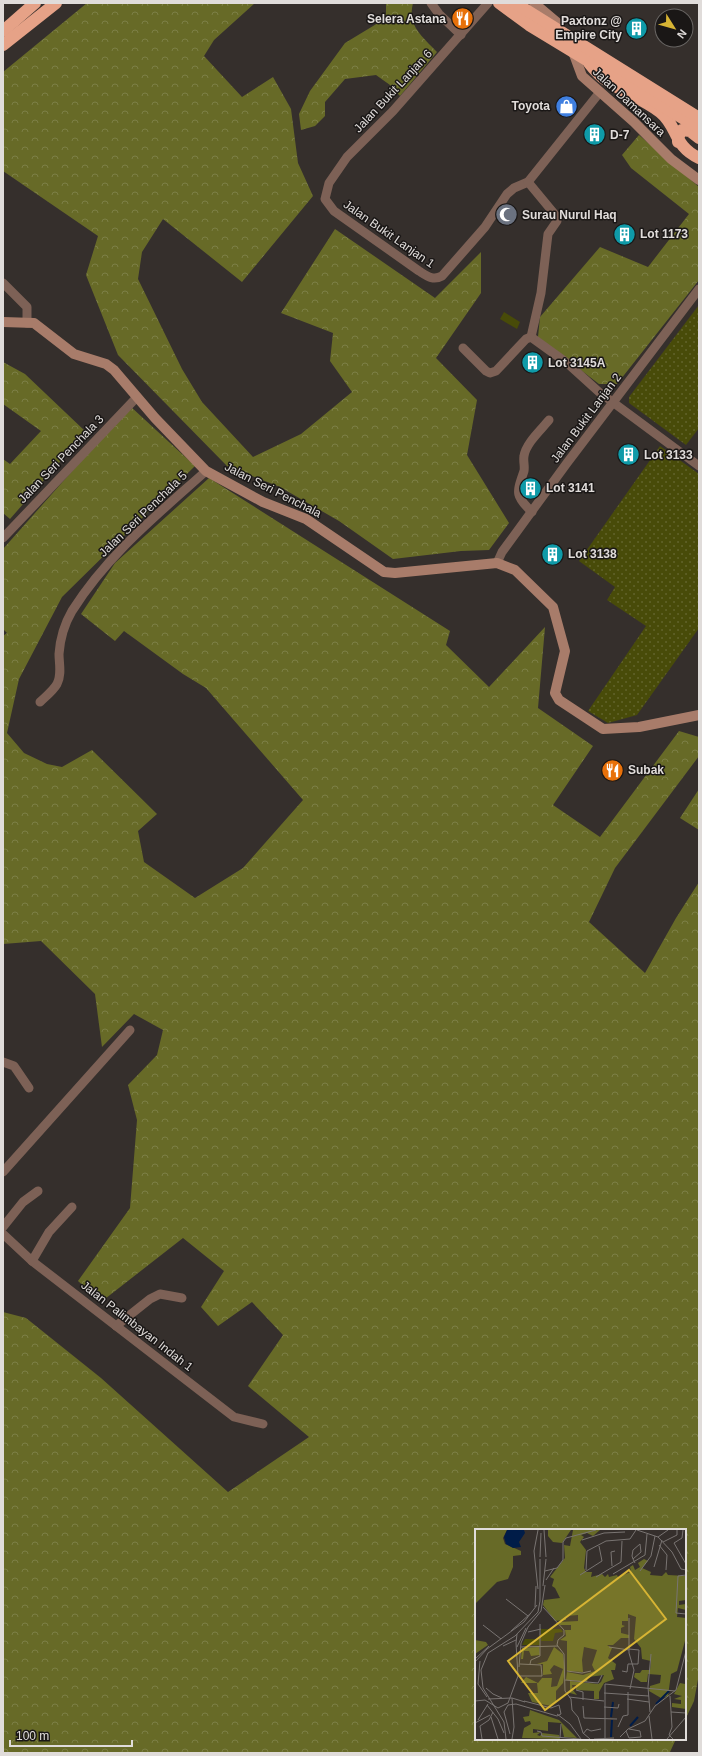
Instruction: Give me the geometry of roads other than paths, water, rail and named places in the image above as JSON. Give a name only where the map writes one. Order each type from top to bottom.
[{"type":"highway","points":[[3,31],[35,3]]},
{"type":"highway","points":[[3,45],[56,3]]},
{"type":"highway","points":[[499,3],[529,25],[699,128]]},
{"type":"highway","points":[[516,3],[699,118]]},
{"type":"highway","points":[[570,44],[602,77],[661,113],[671,126],[678,142],[683,148],[699,158]]},
{"type":"highway","points":[[678,142],[678,137],[682,130],[690,131],[699,137]]},
{"type":"street","points":[[431,3],[439,14],[461,34]]},
{"type":"street","name":"Jalan Bukit Lanjan 6","points":[[325,199],[329,183],[348,157],[393,111],[488,3]]},
{"type":"street","points":[[516,3],[570,44]]},
{"type":"street","points":[[534,3],[559,24],[674,108],[685,118],[699,137]]},
{"type":"street","name":"Jalan Damansara","points":[[570,44],[582,76],[634,122],[671,159],[699,180]]},
{"type":"street","points":[[531,337],[541,292],[547,238],[550,230],[557,221],[557,217],[528,182],[600,92]]},
{"type":"street","name":"Jalan Bukit Lanjan 1","points":[[325,199],[334,211],[359,230],[419,272],[433,279],[442,276],[485,227],[507,194],[514,188],[528,182]]},
{"type":"street","points":[[3,283],[27,307],[27,323]]},
{"type":"street","name":"Jalan Bukit Lanjan 2","points":[[497,563],[502,552],[699,289]]},
{"type":"street","name":"Jalan Seri Penchala","points":[[3,322],[34,323],[74,354],[106,364],[114,370],[137,397],[206,470],[263,502],[306,519],[384,572],[395,573],[497,563],[515,570],[553,607],[565,651],[556,693],[559,700],[603,729],[639,727],[699,715]]},
{"type":"street","points":[[463,348],[486,371],[490,373],[496,371],[526,339],[531,337]]},
{"type":"street","points":[[531,337],[567,363],[599,392],[699,466]]},
{"type":"street","name":"Jalan Seri Penchala 3","points":[[3,538],[137,397]]},
{"type":"street","points":[[532,512],[518,496],[517,491],[525,467],[524,455],[537,434],[549,420]]},
{"type":"street","name":"Jalan Seri Penchala 5","points":[[40,702],[57,684],[59,672],[59,653],[64,630],[72,612],[112,558],[206,470]]},
{"type":"street","points":[[3,1172],[130,1030]]},
{"type":"street","points":[[3,1062],[14,1066],[30,1088]]},
{"type":"street","points":[[3,1227],[23,1202],[38,1191]]},
{"type":"street","points":[[32,1261],[50,1232],[72,1207]]},
{"type":"street","name":"Jalan Palimbayan Indah 1","points":[[3,1234],[32,1261],[143,1345],[234,1417],[263,1424]]},
{"type":"street","points":[[116,1326],[150,1299],[160,1294],[182,1298]]},
{"type":"place","name":"Selera Astana","points":[[462,19]]},
{"type":"place","name":"Paxtonz @ Empire City","points":[[637,28]]},
{"type":"place","name":"Toyota","points":[[566,106]]},
{"type":"place","name":"D-7","points":[[595,135]]},
{"type":"place","name":"Surau Nurul Haq","points":[[507,215]]},
{"type":"place","name":"Lot 1173","points":[[625,234]]},
{"type":"place","name":"Lot 3145A","points":[[532,363]]},
{"type":"place","name":"Lot 3133","points":[[629,455]]},
{"type":"place","name":"Lot 3141","points":[[531,488]]},
{"type":"place","name":"Lot 3138","points":[[553,554]]},
{"type":"place","name":"Subak","points":[[612,770]]}]
